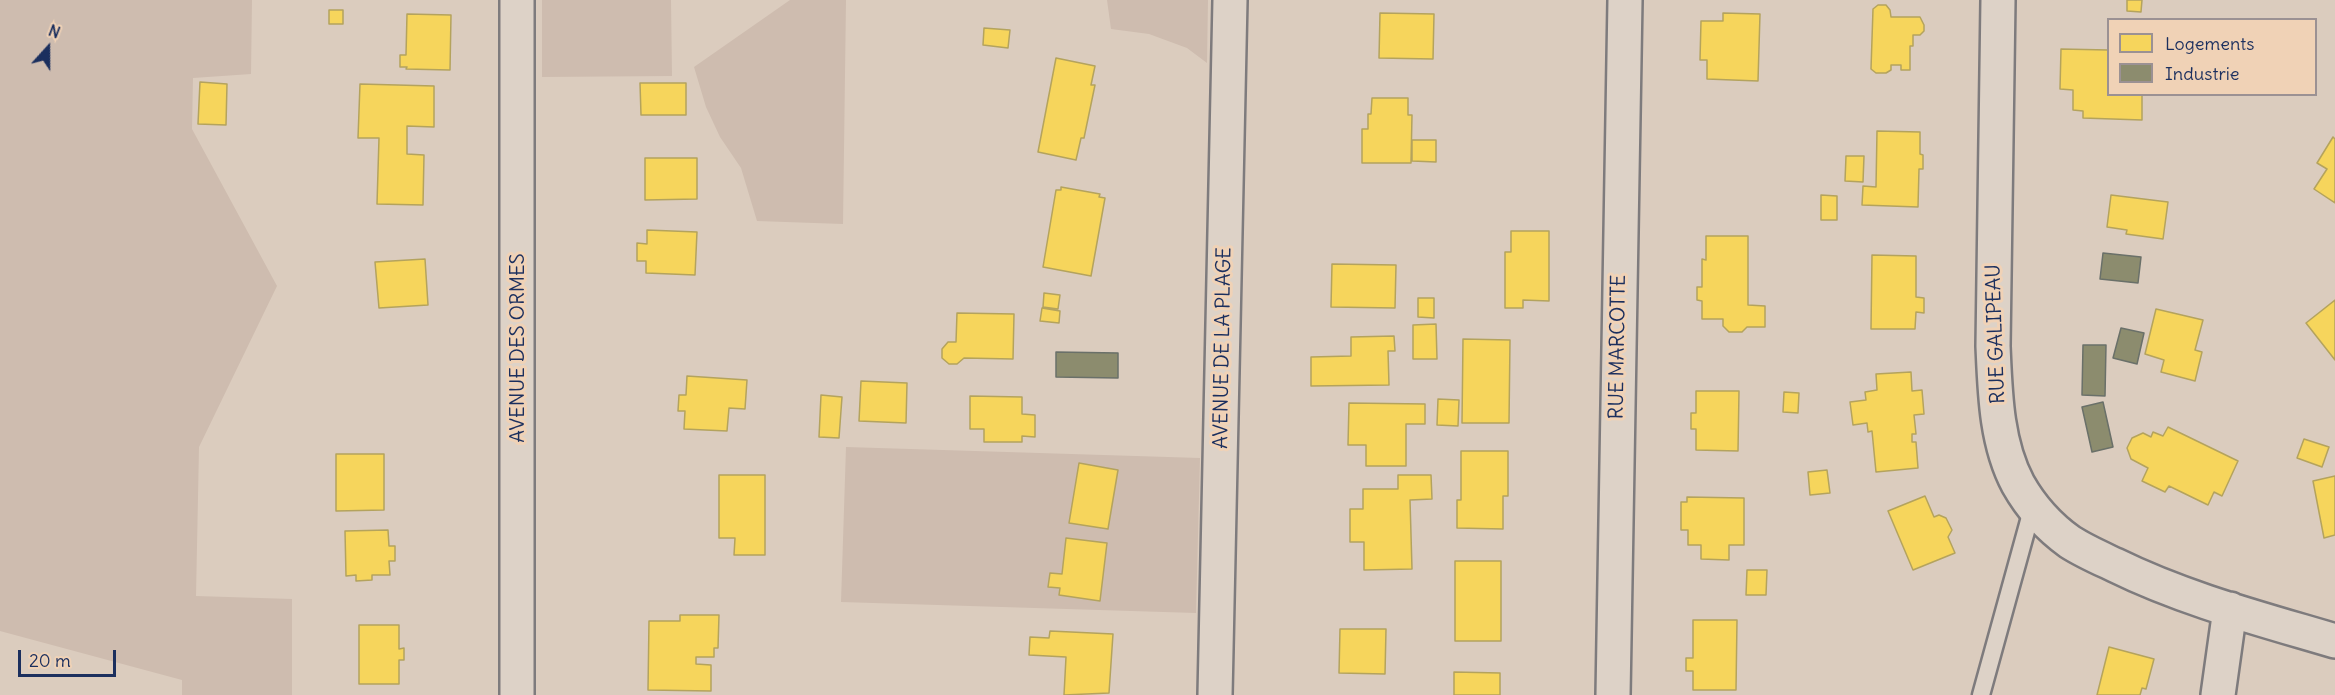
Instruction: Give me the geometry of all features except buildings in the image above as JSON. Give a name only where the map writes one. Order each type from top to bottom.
[{"type":"street","name":"AVENUE DES ORMES","points":[[517,0],[517,695]]},
{"type":"street","name":"AVENUE DE LA PLAGE","points":[[1215,695],[1230,0]]},
{"type":"street","name":"RUE MARCOTTE","points":[[1613,695],[1625,0]]},
{"type":"street","name":"RUE GALIPEAU","points":[[1998,0],[1993,320],[1996,398],[2008,457],[2018,483],[2050,526],[2070,542],[2093,554],[2144,579],[2230,609],[2335,641]]},
{"type":"street","points":[[2218,695],[2230,609]]},
{"type":"lane","points":[[1981,695],[2033,506]]},
{"type":"shaded area","points":[[0,0],[252,0],[251,74],[193,78],[192,129],[277,286],[199,447],[196,596],[292,599],[292,695],[182,695],[182,680],[0,631]]},
{"type":"shaded area","points":[[542,0],[671,0],[672,76],[542,77]]},
{"type":"shaded area","points":[[790,0],[846,0],[843,224],[757,221],[741,168],[720,137],[706,107],[694,67]]},
{"type":"shaded area","points":[[1107,0],[1208,0],[1207,63],[1187,48],[1149,34],[1111,29]]},
{"type":"shaded area","points":[[846,447],[1200,458],[1196,613],[841,602]]}]
